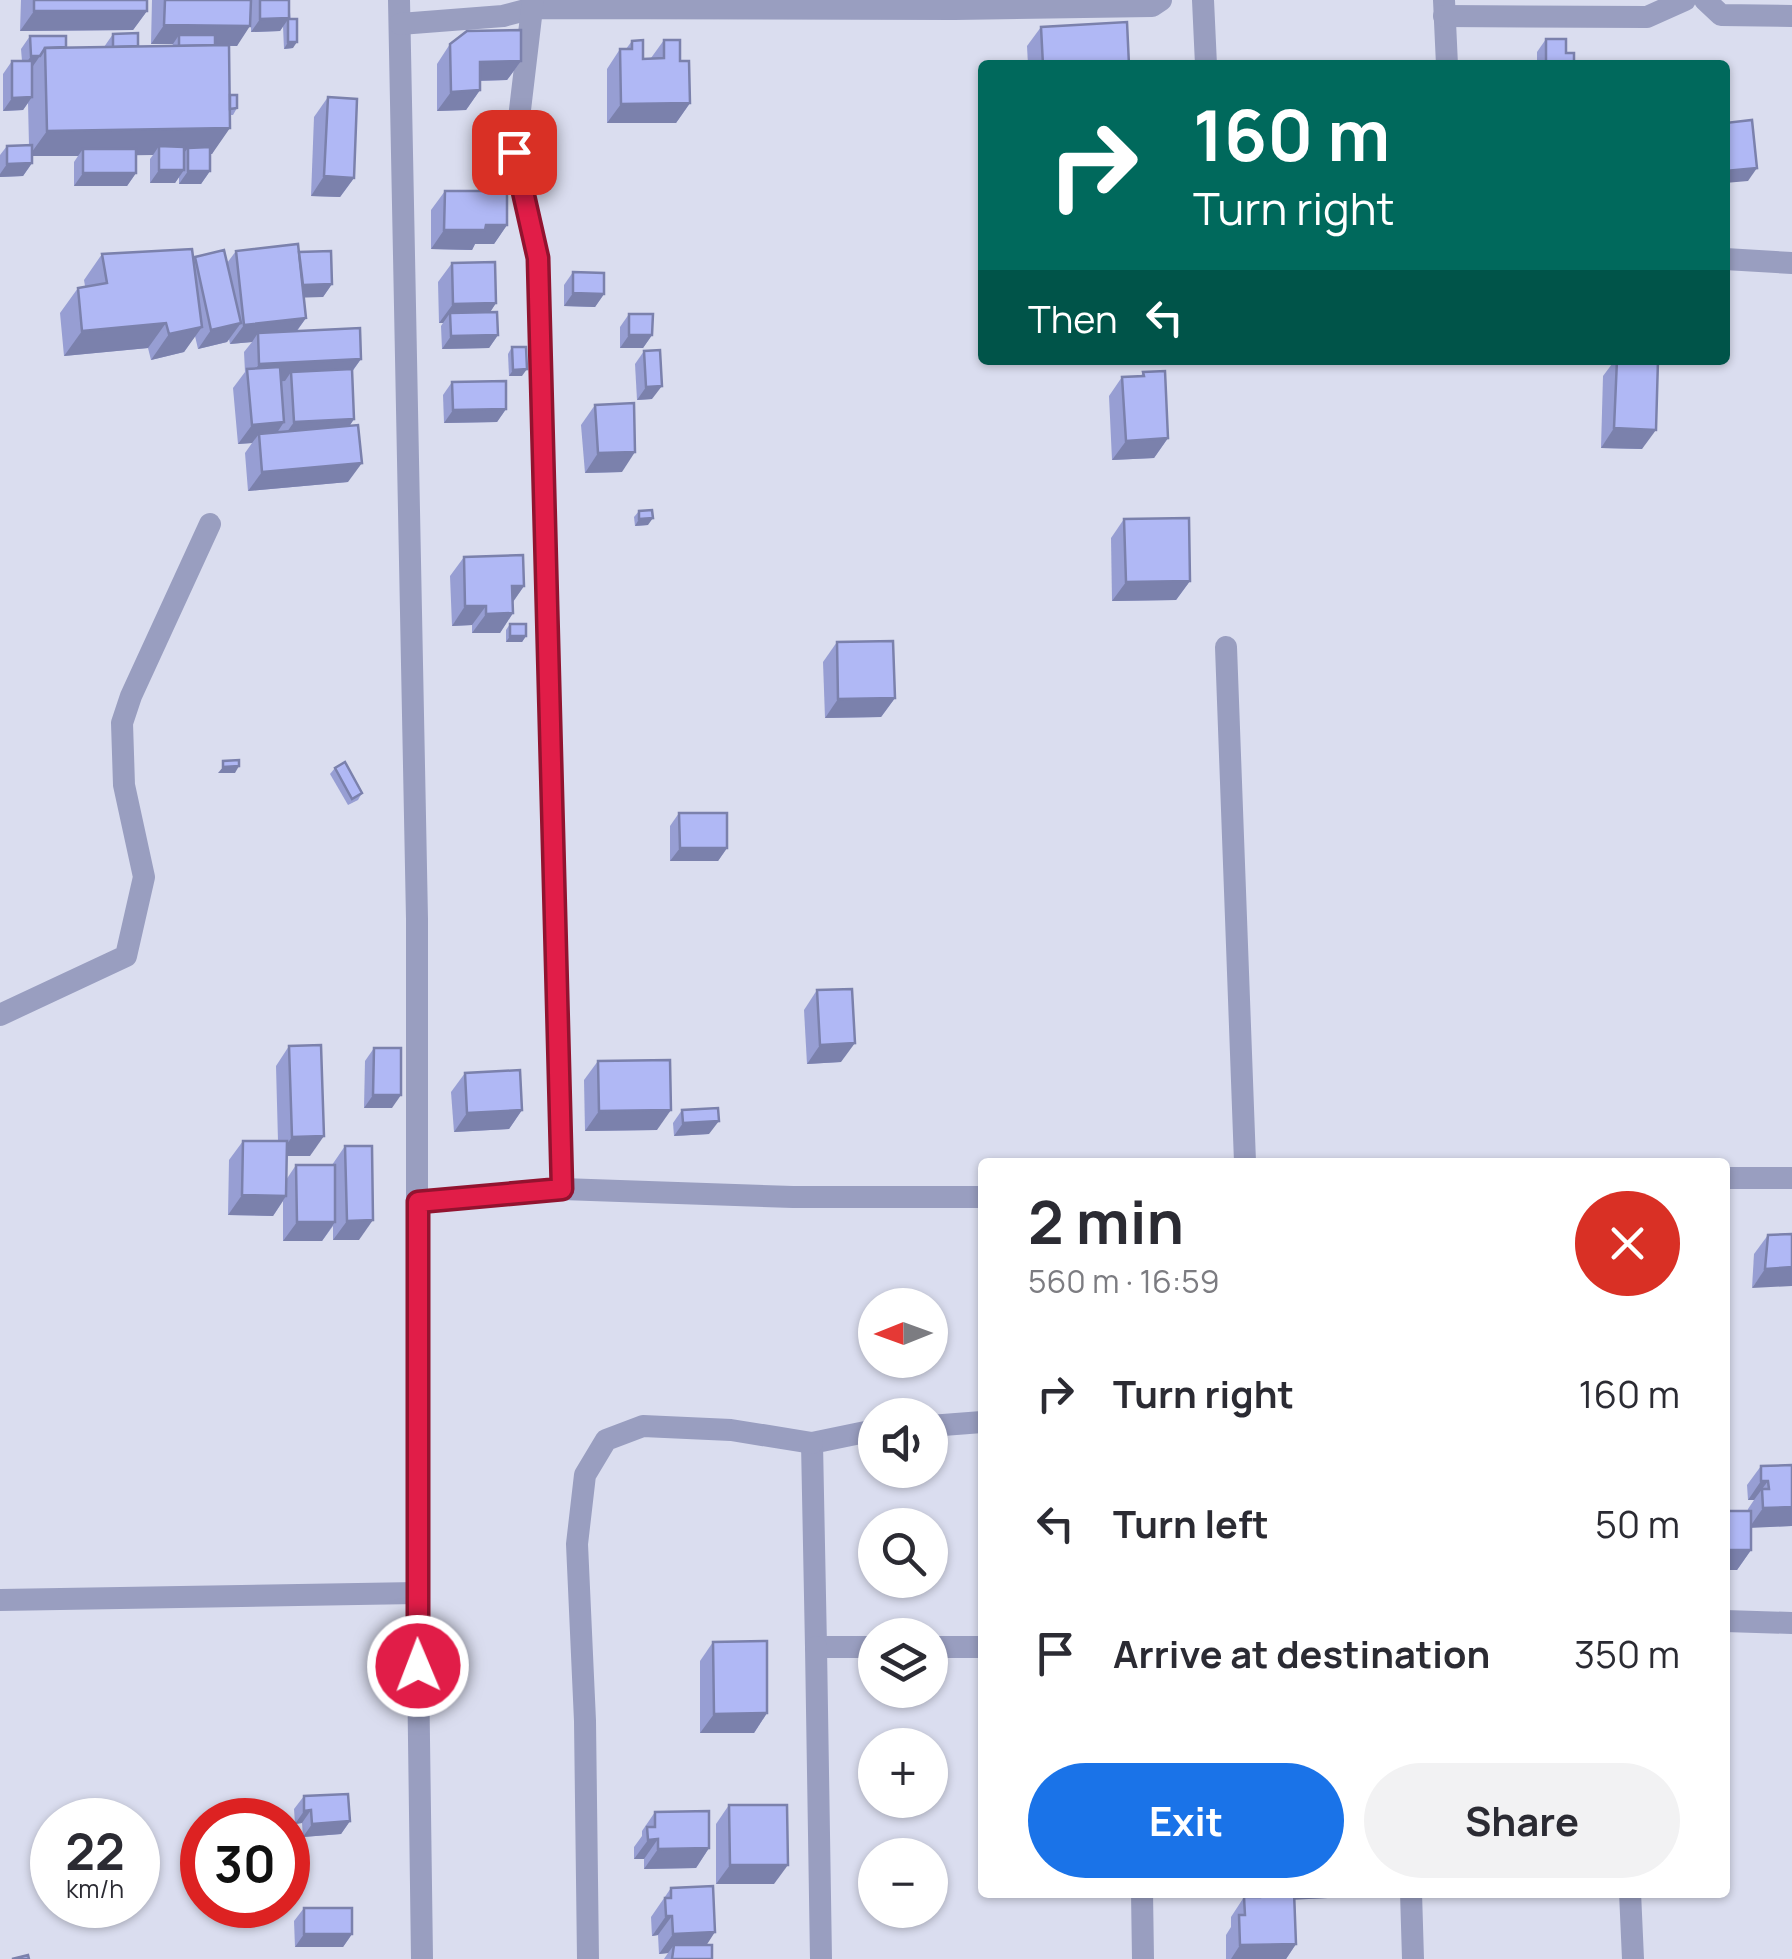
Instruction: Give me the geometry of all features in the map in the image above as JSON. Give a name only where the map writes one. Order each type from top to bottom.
[{"type":"street","points":[[399,0],[416,899],[422,1959]]},
{"type":"street","points":[[400,24],[503,16],[534,4],[969,9],[1152,6],[1161,0]]},
{"type":"street","points":[[1204,0],[1206,60]]},
{"type":"street","points":[[1447,60],[1444,8],[1648,16],[1685,0]]},
{"type":"street","points":[[1706,0],[1721,15],[1792,16]]},
{"type":"street","points":[[534,4],[514,152],[538,258],[562,1189]]},
{"type":"street","points":[[1730,260],[1792,263]]},
{"type":"street","points":[[0,1015],[126,956],[144,877],[124,785],[122,723],[130,696],[210,524]]},
{"type":"street","points":[[1226,647],[1245,1158]]},
{"type":"street","points":[[1730,1178],[1792,1178]]},
{"type":"street","points":[[418,1202],[562,1189],[793,1197],[978,1197]]},
{"type":"street","points":[[948,1425],[978,1422]]},
{"type":"street","points":[[588,1959],[586,1721],[577,1544],[585,1475],[606,1440],[643,1426],[731,1430],[812,1442],[858,1433]]},
{"type":"street","points":[[812,1442],[820,1959]]},
{"type":"street","points":[[0,1600],[417,1593]]},
{"type":"street","points":[[1730,1621],[1792,1623]]},
{"type":"street","points":[[816,1647],[858,1647]]},
{"type":"street","points":[[948,1647],[978,1647]]},
{"type":"street","points":[[1142,1898],[1143,1959]]},
{"type":"street","points":[[1412,1898],[1413,1959]]},
{"type":"street","points":[[1630,1898],[1632,1959]]},
{"type":"building","points":[[34,0],[147,0],[147,11],[34,11]]},
{"type":"building","points":[[165,0],[251,0],[250,26],[164,25]]},
{"type":"building","points":[[260,0],[289,0],[289,18],[260,19]]},
{"type":"building","points":[[288,19],[297,19],[297,42],[288,42]]},
{"type":"building","points":[[1127,22],[1129,60],[1043,60],[1041,27]]},
{"type":"building","points":[[521,30],[521,61],[480,62],[480,90],[451,92],[450,44],[467,31]]},
{"type":"building","points":[[138,33],[138,46],[113,47],[113,34]]},
{"type":"building","points":[[179,35],[215,35],[215,45],[179,46]]},
{"type":"building","points":[[30,36],[66,36],[66,47],[45,48],[40,56],[31,56]]},
{"type":"building","points":[[1546,39],[1566,39],[1566,53],[1574,53],[1574,60],[1546,60]]},
{"type":"building","points":[[643,40],[643,59],[664,58],[664,40],[680,40],[680,61],[689,61],[690,103],[621,104],[620,49],[632,49],[632,41]]},
{"type":"building","points":[[229,45],[230,128],[47,131],[45,48]]},
{"type":"building","points":[[12,61],[32,61],[32,97],[12,98]]},
{"type":"building","points":[[230,95],[237,95],[237,108],[230,109]]},
{"type":"building","points":[[328,97],[357,99],[354,178],[324,176]]},
{"type":"building","points":[[1752,120],[1757,168],[1730,171],[1730,122]]},
{"type":"building","points":[[32,145],[32,163],[7,164],[7,146]]},
{"type":"building","points":[[159,146],[184,147],[184,170],[159,170]]},
{"type":"building","points":[[210,147],[210,171],[188,171],[188,148]]},
{"type":"building","points":[[83,149],[136,149],[136,173],[83,173]]},
{"type":"building","points":[[445,191],[507,191],[507,225],[486,225],[485,230],[444,230]]},
{"type":"building","points":[[298,244],[306,318],[244,325],[236,251]]},
{"type":"building","points":[[192,249],[202,327],[169,334],[166,323],[82,331],[78,288],[107,283],[102,254]]},
{"type":"building","points":[[224,250],[241,323],[211,330],[195,257]]},
{"type":"building","points":[[331,251],[332,284],[303,285],[299,252]]},
{"type":"building","points":[[495,262],[496,303],[453,304],[452,263]]},
{"type":"building","points":[[573,272],[604,273],[604,294],[573,293]]},
{"type":"building","points":[[497,312],[498,335],[451,336],[450,313]]},
{"type":"building","points":[[629,314],[653,314],[652,335],[629,335]]},
{"type":"building","points":[[360,328],[361,359],[259,364],[258,333]]},
{"type":"building","points":[[512,347],[526,347],[527,369],[513,370]]},
{"type":"building","points":[[660,350],[662,386],[646,387],[644,351]]},
{"type":"building","points":[[1617,365],[1658,365],[1656,430],[1614,428]]},
{"type":"building","points":[[280,367],[284,422],[252,425],[247,369]]},
{"type":"building","points":[[352,369],[354,419],[294,422],[291,372]]},
{"type":"building","points":[[1165,371],[1168,438],[1126,441],[1122,377]]},
{"type":"building","points":[[506,381],[506,409],[453,410],[452,382]]},
{"type":"building","points":[[634,403],[635,452],[598,453],[595,405]]},
{"type":"building","points":[[358,425],[362,463],[262,472],[259,434]]},
{"type":"building","points":[[652,510],[653,518],[639,519],[639,511]]},
{"type":"building","points":[[1189,518],[1190,581],[1126,582],[1124,519]]},
{"type":"building","points":[[523,555],[524,586],[512,586],[513,613],[486,614],[486,606],[465,606],[464,557]]},
{"type":"building","points":[[510,624],[526,624],[526,636],[510,636]]},
{"type":"building","points":[[893,641],[895,698],[838,699],[837,642]]},
{"type":"building","points":[[239,760],[239,766],[223,767],[223,761]]},
{"type":"building","points":[[345,762],[362,793],[352,799],[335,768]]},
{"type":"building","points":[[679,813],[727,813],[727,848],[680,848]]},
{"type":"building","points":[[852,989],[855,1043],[820,1045],[817,990]]},
{"type":"building","points":[[321,1045],[324,1136],[292,1137],[289,1046]]},
{"type":"building","points":[[374,1048],[401,1048],[401,1095],[373,1095]]},
{"type":"building","points":[[670,1060],[671,1110],[599,1111],[598,1061]]},
{"type":"building","points":[[520,1070],[522,1110],[467,1113],[465,1073]]},
{"type":"building","points":[[718,1108],[719,1121],[683,1123],[682,1110]]},
{"type":"building","points":[[243,1141],[287,1141],[286,1196],[242,1195]]},
{"type":"building","points":[[345,1146],[372,1146],[373,1220],[347,1221]]},
{"type":"building","points":[[296,1165],[335,1165],[335,1222],[297,1222]]},
{"type":"building","points":[[1792,1234],[1792,1267],[1765,1269],[1768,1235]]},
{"type":"building","points":[[1792,1465],[1792,1507],[1763,1508],[1762,1489],[1769,1489],[1768,1481],[1761,1481],[1761,1466]]},
{"type":"building","points":[[1730,1511],[1751,1511],[1751,1550],[1730,1550]]},
{"type":"building","points":[[767,1641],[767,1713],[714,1714],[713,1642]]},
{"type":"building","points":[[348,1794],[350,1821],[312,1824],[310,1798],[304,1796]]},
{"type":"building","points":[[729,1805],[787,1805],[788,1865],[730,1865]]},
{"type":"building","points":[[709,1811],[709,1848],[658,1849],[658,1839],[648,1840],[647,1827],[655,1827],[655,1812]]},
{"type":"building","points":[[713,1886],[715,1932],[673,1934],[665,1898],[671,1898],[671,1888]]},
{"type":"building","points":[[1244,1898],[1294,1898],[1296,1944],[1240,1945],[1239,1915],[1245,1915]]},
{"type":"building","points":[[310,1908],[352,1908],[352,1934],[304,1934],[304,1928],[310,1928]]},
{"type":"building","points":[[674,1945],[712,1945],[712,1959],[672,1959]]},
{"type":"route","points":[[418,1666],[418,1202],[562,1189],[538,258],[514,152]]}]
